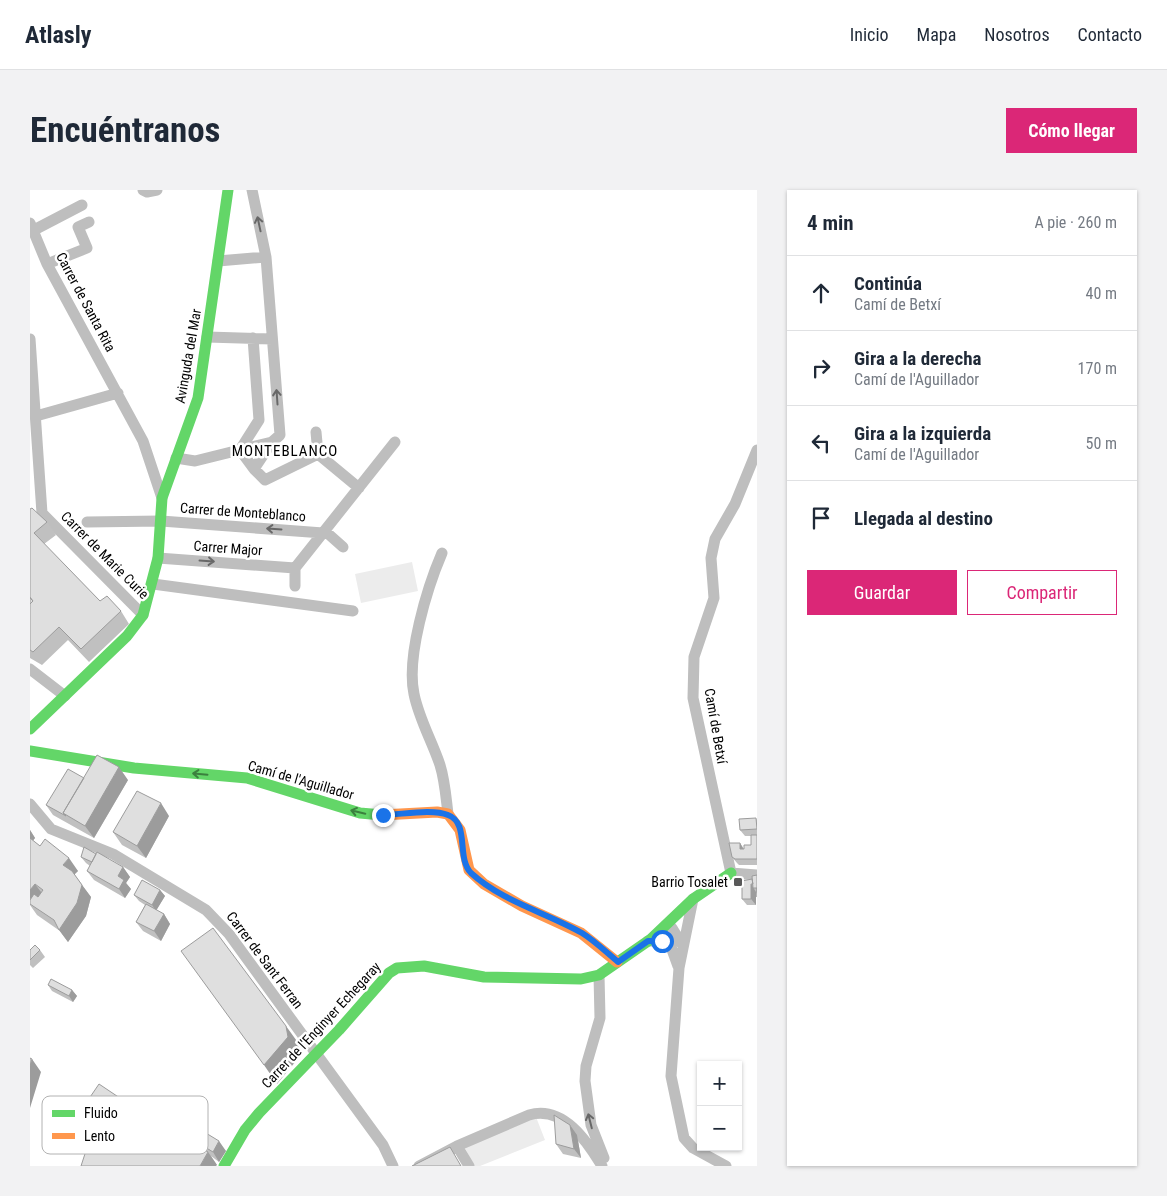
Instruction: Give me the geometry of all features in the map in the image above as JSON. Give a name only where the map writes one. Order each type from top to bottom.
[{"type":"street","points":[[143,190],[146,192],[157,190]]},
{"type":"street","name":"Avinguda del Mar","points":[[30,729],[127,636],[143,614],[153,584],[158,558],[162,498],[198,398],[228,190]]},
{"type":"street","points":[[252,190],[266,257],[280,435],[272,442],[254,469]]},
{"type":"street","points":[[32,227],[82,205]]},
{"type":"street","points":[[47,264],[87,248],[78,227],[89,222]]},
{"type":"street","name":"Carrer de Santa Rita","points":[[32,227],[47,264],[143,441],[162,498]]},
{"type":"street","points":[[218,261],[266,257]]},
{"type":"street","points":[[207,337],[272,339]]},
{"type":"street","points":[[240,450],[258,420],[253,338]]},
{"type":"street","name":"Carrer de Marie Curie","points":[[30,339],[42,513],[143,614]]},
{"type":"street","points":[[257,393],[275,375]]},
{"type":"street","points":[[36,416],[118,393]]},
{"type":"street","points":[[316,432],[318,454],[359,488]]},
{"type":"street","points":[[176,458],[195,461],[272,442]]},
{"type":"street","points":[[296,586],[295,568],[395,442]]},
{"type":"street","points":[[240,450],[265,480],[318,454]]},
{"type":"street","name":"Camí de Betxí","points":[[731,873],[693,698],[694,658],[714,598],[711,558],[715,539],[735,504],[757,450]]},
{"type":"street","points":[[87,522],[161,521]]},
{"type":"street","name":"Carrer de Monteblanco","points":[[161,521],[324,532]]},
{"type":"street","points":[[324,532],[344,547]]},
{"type":"street","points":[[442,553],[428,590],[413,658],[412,680],[417,706],[441,768],[448,814],[456,822],[460,830],[469,870],[484,884],[522,906],[581,933],[618,962],[648,941],[693,899],[731,873],[757,875]]},
{"type":"street","name":"Carrer Major","points":[[158,558],[295,568]]},
{"type":"street","points":[[153,584],[353,611]]},
{"type":"street","points":[[30,669],[64,696]]},
{"type":"street","name":"Camí de l'Aguillador","points":[[30,751],[134,768],[247,778],[360,813],[383,815],[437,812],[448,814]]},
{"type":"street","name":"Carrer de Sant Ferran","points":[[30,804],[51,829],[113,854],[206,910],[229,934],[383,1145],[393,1166]]},
{"type":"street","points":[[693,899],[679,968],[671,1068],[672,1086],[684,1138],[708,1161],[726,1166]]},
{"type":"street","points":[[665,926],[679,968]]},
{"type":"street","points":[[665,926],[677,932],[683,946]]},
{"type":"street","points":[[648,941],[662,941],[670,944]]},
{"type":"street","name":"Carrer de l'Enginyer Echegaray","points":[[224,1166],[259,1113],[315,1052],[339,1030],[389,973],[397,968],[424,966],[497,977],[581,979],[599,975],[618,962]]},
{"type":"street","points":[[599,975],[600,1018],[586,1066],[585,1093],[591,1125],[608,1166]]},
{"type":"street","points":[[419,1166],[458,1146],[529,1115],[545,1113],[578,1131],[588,1142],[602,1166]]},
{"type":"street","points":[[458,1146],[469,1166]]},
{"type":"shaded area","points":[[412,562],[418,591],[361,603],[355,574]]},
{"type":"shaded area","points":[[536,1117],[545,1140],[480,1166],[474,1166],[465,1148]]},
{"type":"building","points":[[32,508],[47,522],[34,533],[100,601],[107,596],[121,611],[81,649],[59,627],[33,652],[30,650],[30,604],[33,601],[30,597],[30,509]]},
{"type":"building","points":[[97,755],[119,767],[85,826],[63,813]]},
{"type":"building","points":[[68,769],[84,778],[63,813],[66,816],[46,805]]},
{"type":"building","points":[[137,791],[161,803],[137,846],[113,832]]},
{"type":"building","points":[[756,818],[757,829],[740,830],[739,819]]},
{"type":"building","points":[[751,835],[757,835],[757,859],[735,859],[732,857],[729,843],[740,843],[740,849],[744,849],[744,845],[751,845]]},
{"type":"building","points":[[30,838],[40,846],[45,839],[69,858],[63,865],[72,871],[82,885],[77,903],[59,930],[54,920],[30,904],[34,894],[38,897],[43,890],[35,884],[30,890]]},
{"type":"building","points":[[84,847],[96,854],[92,862],[81,857]]},
{"type":"building","points":[[97,852],[123,867],[118,876],[124,880],[119,889],[87,871]]},
{"type":"building","points":[[757,875],[757,888],[753,888],[752,876]]},
{"type":"building","points":[[752,879],[751,899],[742,899],[742,881]]},
{"type":"building","points":[[142,880],[160,890],[152,905],[134,895]]},
{"type":"building","points":[[146,904],[164,914],[154,931],[136,922]]},
{"type":"building","points":[[213,928],[286,1026],[288,1037],[264,1065],[181,951]]},
{"type":"building","points":[[35,945],[40,950],[30,960],[30,950]]},
{"type":"building","points":[[51,979],[72,990],[69,996],[48,985]]},
{"type":"building","points":[[99,1084],[117,1096],[91,1096]]},
{"type":"building","points":[[554,1115],[570,1125],[574,1149],[556,1144]]},
{"type":"building","points":[[208,1134],[219,1141],[213,1152],[208,1149]]},
{"type":"building","points":[[450,1147],[461,1166],[412,1166]]},
{"type":"building","points":[[85,1154],[207,1154],[200,1166],[81,1166]]},
{"type":"traffic: fast","points":[[30,729],[127,636],[143,615],[158,558],[162,498],[198,398],[228,190]]},
{"type":"traffic: fast","points":[[30,751],[134,768],[247,778],[360,813],[382,815]]},
{"type":"traffic: fast","points":[[224,1166],[245,1130],[259,1113],[339,1030],[389,973],[397,968],[424,966],[484,977],[581,979],[599,975],[651,939],[693,899],[731,873]]},
{"type":"traffic: slow","points":[[382,815],[437,812],[448,814],[460,830],[469,870],[484,884],[522,906],[581,933],[617,962]]},
{"type":"place","name":"Barrio Tosalet","points":[[738,882]]},
{"type":"district","name":"MONTEBLANCO","points":[[285,451]]},
{"type":"route","points":[[383,815],[437,812],[448,814],[456,822],[460,830],[469,870],[484,884],[522,906],[581,933],[618,962],[648,941],[662,941]]}]
